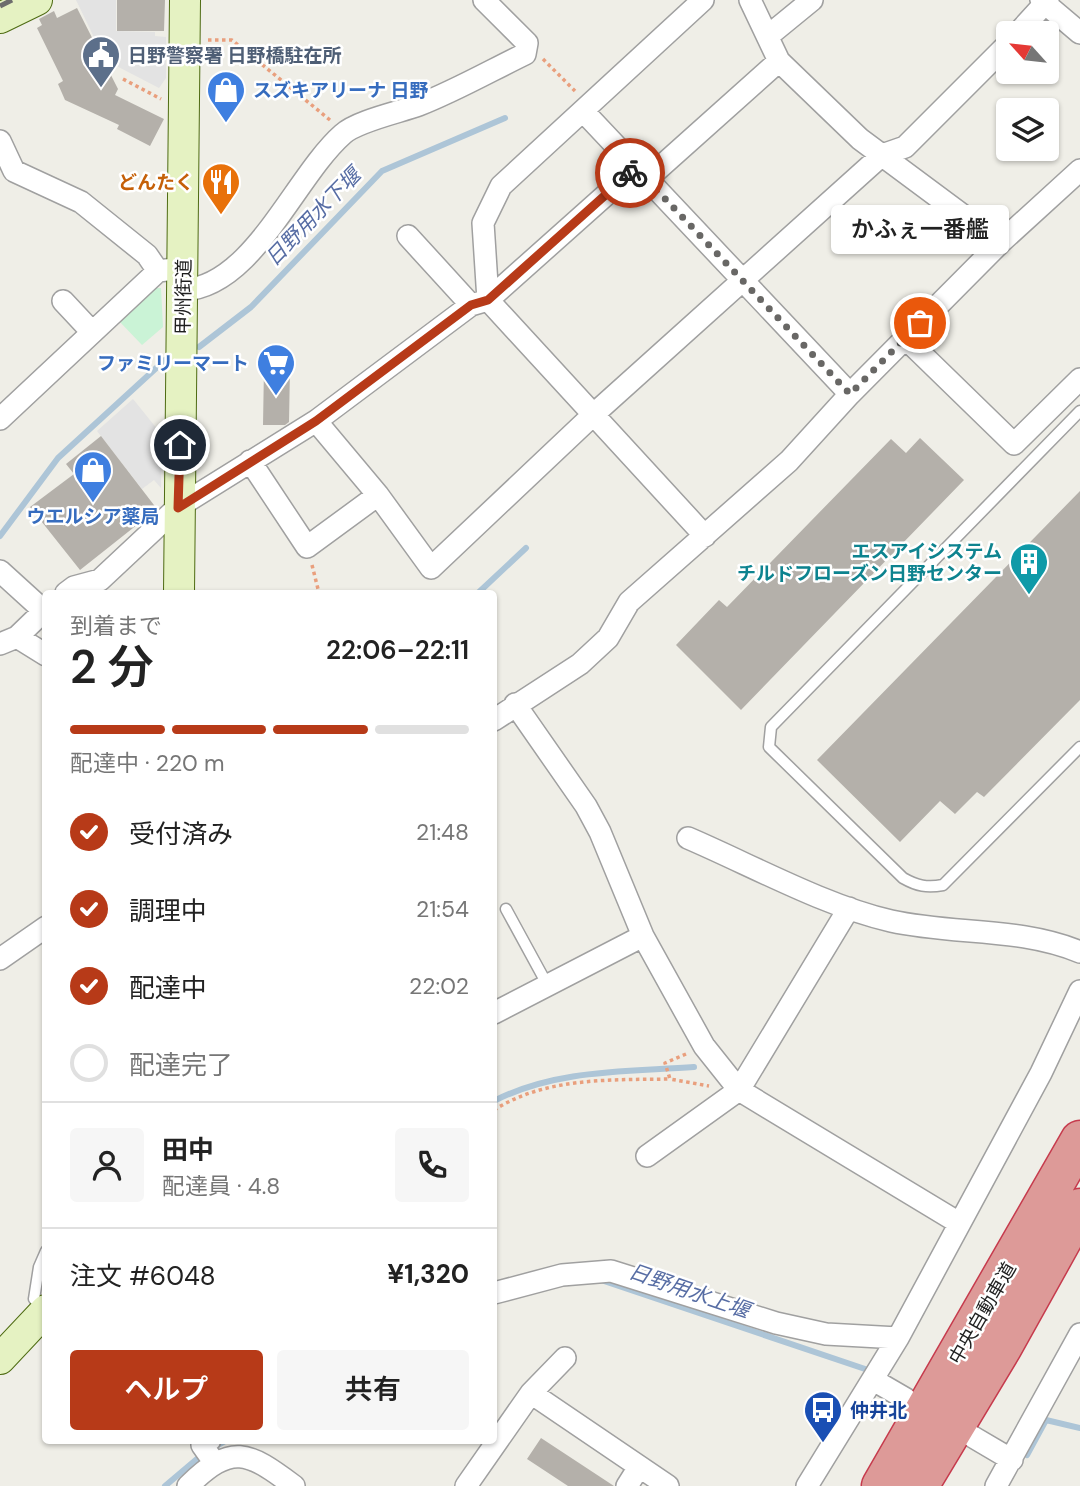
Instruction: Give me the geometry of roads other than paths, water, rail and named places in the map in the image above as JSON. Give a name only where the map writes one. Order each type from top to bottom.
[{"type":"highway","name":"中央自動車道","points":[[881,1486],[1080,1140]]},
{"type":"highway","name":"中央自動車道","points":[[919,1486],[1002,1348],[1080,1208]]},
{"type":"main road","points":[[0,18],[37,0]]},
{"type":"main road","name":"甲州街道","points":[[178,590],[175,276],[185,0]]},
{"type":"main road","points":[[0,1359],[42,1313]]},
{"type":"street","points":[[0,141],[7,174],[81,202],[175,276],[201,289],[225,275],[273,226],[292,197],[345,132],[422,104],[526,54],[527,43],[484,0]]},
{"type":"street","points":[[479,303],[483,223],[501,186],[703,0]]},
{"type":"street","points":[[750,0],[779,61],[860,139],[1000,243]]},
{"type":"street","points":[[768,36],[812,0]]},
{"type":"street","points":[[1028,21],[1045,1],[1080,33]]},
{"type":"street","points":[[316,421],[377,495],[431,568],[594,414],[882,155],[905,147],[996,56]]},
{"type":"street","points":[[70,590],[100,580],[178,508],[316,421],[479,303],[779,61]]},
{"type":"street","points":[[586,108],[642,174],[850,394]]},
{"type":"street","points":[[497,718],[580,664],[608,638],[629,601],[789,461],[850,394],[1000,243],[1080,170]]},
{"type":"street","points":[[408,236],[594,414],[705,536]]},
{"type":"street","points":[[0,419],[92,332],[175,276]]},
{"type":"street","points":[[62,300],[92,332]]},
{"type":"street","points":[[905,338],[1014,444],[1080,380]]},
{"type":"street","points":[[250,461],[307,547],[377,495]]},
{"type":"street","points":[[0,571],[42,607]]},
{"type":"street","points":[[42,612],[8,640],[42,653]]},
{"type":"street","points":[[515,704],[600,832],[643,936],[704,1046],[739,1090],[959,1223]]},
{"type":"street","points":[[688,838],[849,908],[923,927],[1026,936],[1056,942],[1080,951]]},
{"type":"street","points":[[647,1156],[739,1090],[849,908]]},
{"type":"street","points":[[0,959],[42,931]]},
{"type":"street","points":[[497,1012],[643,936]]},
{"type":"street","points":[[807,1486],[875,1381],[1041,1073],[1080,991]]},
{"type":"street","points":[[497,1292],[562,1275],[611,1271],[776,1324],[826,1334],[898,1338]]},
{"type":"street","points":[[996,1486],[1080,1334]]},
{"type":"street","points":[[497,1441],[531,1392],[565,1357]]},
{"type":"street","points":[[875,1381],[906,1399]]},
{"type":"street","points":[[531,1392],[668,1486]]},
{"type":"street","points":[[973,1437],[1012,1460]]},
{"type":"street","points":[[466,1486],[495,1444]]},
{"type":"street","points":[[188,1486],[210,1452],[252,1459],[294,1486]]},
{"type":"street","points":[[627,1486],[639,1467]]},
{"type":"lane","points":[[1080,411],[771,727],[768,738],[769,747],[903,878],[917,886],[932,887],[943,885],[1080,747]]},
{"type":"lane","points":[[506,909],[549,987]]},
{"type":"lane","points":[[42,1259],[38,1267],[34,1299],[42,1307]]},
{"type":"waterway","name":"日野用水下堰","points":[[199,347],[251,307],[382,171],[505,118]]},
{"type":"waterway","name":"日野用水下堰","points":[[0,536],[58,458],[165,360]]},
{"type":"waterway","name":"日野用水下堰","points":[[481,590],[526,548]]},
{"type":"waterway","points":[[497,1100],[567,1077],[694,1067]]},
{"type":"waterway","name":"日野用水上堰","points":[[601,1280],[871,1371]]},
{"type":"waterway","name":"日野用水上堰","points":[[1027,1455],[1046,1420],[1080,1428]]},
{"type":"waterway","name":"日野用水上堰","points":[[213,1448],[220,1444]]},
{"type":"waterway","name":"日野用水上堰","points":[[165,1486],[204,1453]]},
{"type":"railway","points":[[0,6],[12,0]]},
{"type":"place","name":"日野警察署 日野橋駐在所","points":[[101,89]]},
{"type":"place","name":"スズキアリーナ 日野","points":[[226,124]]},
{"type":"place","name":"どんたく","points":[[221,216]]},
{"type":"place","name":"かふぇ一番艦","points":[[920,323]]},
{"type":"place","name":"ファミリーマート","points":[[276,397]]},
{"type":"place","name":"ウエルシア薬局","points":[[93,504]]},
{"type":"place","name":"エスアイシステム チルドフローズン日野センター","points":[[1029,596]]},
{"type":"place","name":"仲井北","points":[[823,1444]]}]
